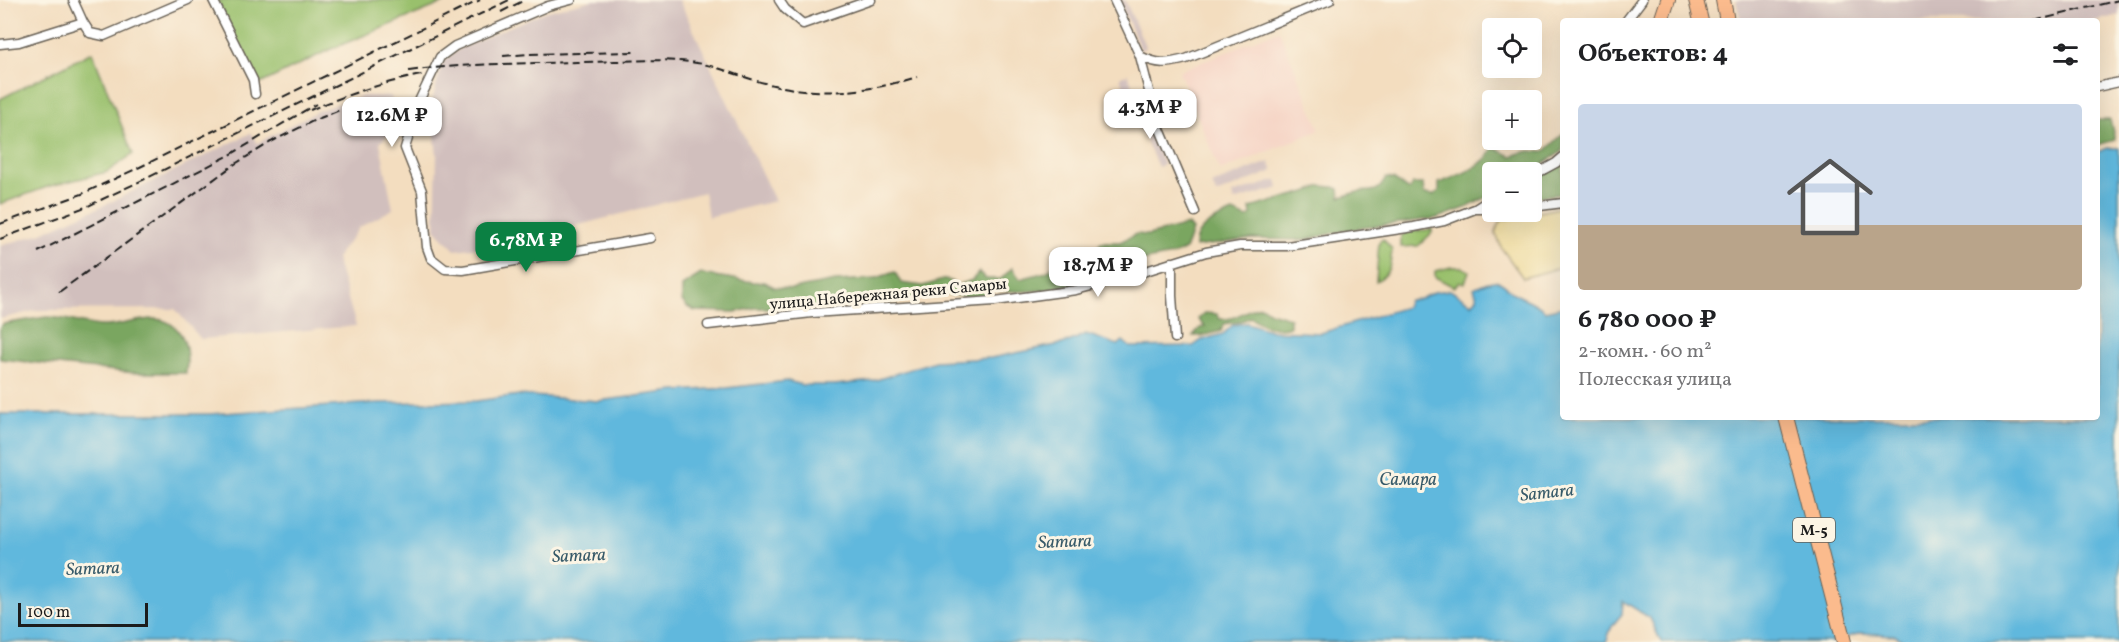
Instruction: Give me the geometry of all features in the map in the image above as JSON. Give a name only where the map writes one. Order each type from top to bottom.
[{"type":"main road","points":[[1663,18],[1668,0]]},
{"type":"main road","points":[[1668,0],[1670,18]]},
{"type":"main road","points":[[1696,0],[1700,18]]},
{"type":"main road","points":[[1723,0],[1726,18]]},
{"type":"main road","name":"М-5","points":[[1787,420],[1844,642]]},
{"type":"street","points":[[73,0],[90,33],[104,36],[188,0]]},
{"type":"street","points":[[213,0],[253,80],[255,94]]},
{"type":"street","points":[[571,0],[548,6],[455,45],[440,57],[420,99],[405,148],[422,191],[427,247],[431,258],[445,269],[463,270],[650,238]]},
{"type":"street","points":[[779,0],[785,9],[803,24],[871,0]]},
{"type":"street","points":[[1114,0],[1140,56],[1157,122],[1195,212]]},
{"type":"street","points":[[1140,56],[1154,63],[1168,64],[1186,59],[1330,0]]},
{"type":"street","points":[[1628,18],[1642,0]]},
{"type":"street","points":[[0,44],[19,42],[83,22]]},
{"type":"street","points":[[2100,86],[2119,82]]},
{"type":"street","points":[[1542,171],[1560,160]]},
{"type":"street","points":[[1542,206],[1560,203]]},
{"type":"street","points":[[1475,209],[1482,204]]},
{"type":"street","name":"улица Набережная реки Самары","points":[[708,325],[812,313],[995,301],[1076,290],[1206,252],[1240,246],[1287,246],[1414,227],[1444,221],[1475,209],[1482,209]]},
{"type":"street","points":[[1172,262],[1175,338]]},
{"type":"shaded area","points":[[592,0],[679,0],[775,201],[708,217],[704,192],[508,244],[455,250],[435,229],[437,155],[431,105],[443,61],[461,48],[544,12]]},
{"type":"shaded area","points":[[1119,0],[1125,0],[1146,48],[1141,50]]},
{"type":"shaded area","points":[[1736,0],[2119,0],[2119,15],[2100,20],[2100,18],[1740,18]]},
{"type":"shaded area","points":[[1279,30],[1320,130],[1220,171],[1179,71]]},
{"type":"shaded area","points":[[1128,74],[1143,112],[1135,116],[1120,77]]},
{"type":"shaded area","points":[[363,96],[391,96],[398,122],[380,143],[393,209],[360,227],[336,258],[356,326],[201,339],[175,309],[38,310],[0,319],[0,246],[39,234],[109,203],[251,133],[257,143],[319,110]]},
{"type":"shaded area","points":[[1142,116],[1164,165],[1158,167],[1136,119]]},
{"type":"shaded area","points":[[1269,162],[1273,171],[1216,194],[1212,184]]},
{"type":"shaded area","points":[[1277,180],[1279,188],[1234,201],[1232,194]]},
{"type":"green space","points":[[217,0],[451,0],[331,49],[258,85]]},
{"type":"green space","points":[[92,52],[133,154],[107,172],[50,186],[0,204],[0,99]]},
{"type":"green space","points":[[2100,120],[2110,120],[2115,140],[2100,144]]},
{"type":"green space","points":[[1560,137],[1560,153],[1542,164],[1542,162],[1483,162],[1492,150],[1499,150],[1511,156],[1529,151],[1544,152]]},
{"type":"green space","points":[[1482,162],[1482,199],[1438,218],[1347,230],[1305,240],[1253,239],[1195,247],[1198,234],[1214,221],[1233,212],[1247,218],[1251,215],[1250,208],[1321,186],[1339,189],[1340,197],[1375,190],[1386,178],[1393,179],[1409,190],[1413,184],[1423,184],[1424,194],[1434,195],[1439,191],[1439,183]]},
{"type":"green space","points":[[1560,162],[1560,194],[1542,196],[1542,172]]},
{"type":"green space","points":[[1188,225],[1192,230],[1187,246],[1180,252],[1144,261],[1096,280],[1062,288],[1027,291],[993,290],[983,298],[929,294],[820,308],[755,308],[735,312],[695,311],[682,301],[682,286],[701,274],[765,282],[774,287],[792,289],[836,281],[873,279],[895,272],[901,283],[923,286],[946,279],[958,285],[972,280],[979,272],[986,279],[1001,279],[1012,268],[1020,279],[1046,272],[1066,256],[1095,253],[1101,242],[1120,242],[1136,234],[1148,235]]},
{"type":"green space","points":[[1432,229],[1432,233],[1418,246],[1401,247],[1401,236],[1407,232]]},
{"type":"green space","points":[[1383,239],[1392,249],[1391,259],[1387,272],[1376,281],[1379,242]]},
{"type":"green space","points":[[1462,267],[1469,271],[1465,283],[1459,282],[1454,287],[1435,277],[1435,271]]},
{"type":"green space","points":[[1261,306],[1270,312],[1290,318],[1290,326],[1270,327],[1251,317],[1239,322],[1224,324],[1221,331],[1193,336],[1200,328],[1205,327],[1198,319],[1205,313],[1217,314],[1220,319],[1225,319]]},
{"type":"green space","points":[[46,317],[101,326],[151,319],[169,323],[181,334],[185,344],[186,373],[135,373],[0,359],[0,328],[3,324]]},
{"type":"sand","points":[[1560,208],[1560,268],[1523,278],[1502,249],[1495,232],[1501,222],[1542,222],[1542,211]]},
{"type":"water","name":"Самара","points":[[2119,148],[2119,642],[1905,642],[1894,635],[1861,633],[1831,642],[1661,642],[1650,618],[1623,601],[1622,614],[1612,626],[1606,642],[0,642],[0,414],[209,414],[377,403],[476,401],[519,395],[598,401],[675,391],[788,381],[802,385],[835,385],[873,381],[935,361],[991,358],[1066,343],[1086,334],[1118,345],[1123,341],[1130,347],[1193,346],[1202,340],[1223,334],[1233,325],[1247,323],[1272,331],[1321,333],[1406,307],[1409,300],[1420,299],[1434,292],[1450,290],[1472,304],[1477,298],[1474,288],[1496,281],[1545,311],[1560,308],[1560,420],[2100,420],[2100,151]]},
{"type":"railway","points":[[0,224],[82,194],[140,167],[480,0]]},
{"type":"railway","points":[[0,239],[88,206],[509,0]]},
{"type":"railway","points":[[501,12],[525,0]]},
{"type":"railway","points":[[2046,18],[2119,0]]},
{"type":"railway","points":[[503,56],[634,52]]},
{"type":"railway","points":[[409,71],[493,64],[677,61],[710,66],[785,87],[823,91],[860,90],[917,77]]},
{"type":"railway","points":[[310,110],[365,90],[422,75]]},
{"type":"railway","points":[[38,252],[230,155],[316,104]]},
{"type":"railway","points":[[269,143],[345,108]]},
{"type":"railway","points":[[59,292],[235,164],[276,139]]},
{"type":"water label","name":"Samara","points":[[1547,492]]},
{"type":"water label","name":"Samara","points":[[1065,541]]},
{"type":"water label","name":"Samara","points":[[579,555]]},
{"type":"water label","name":"Samara","points":[[93,568]]}]
